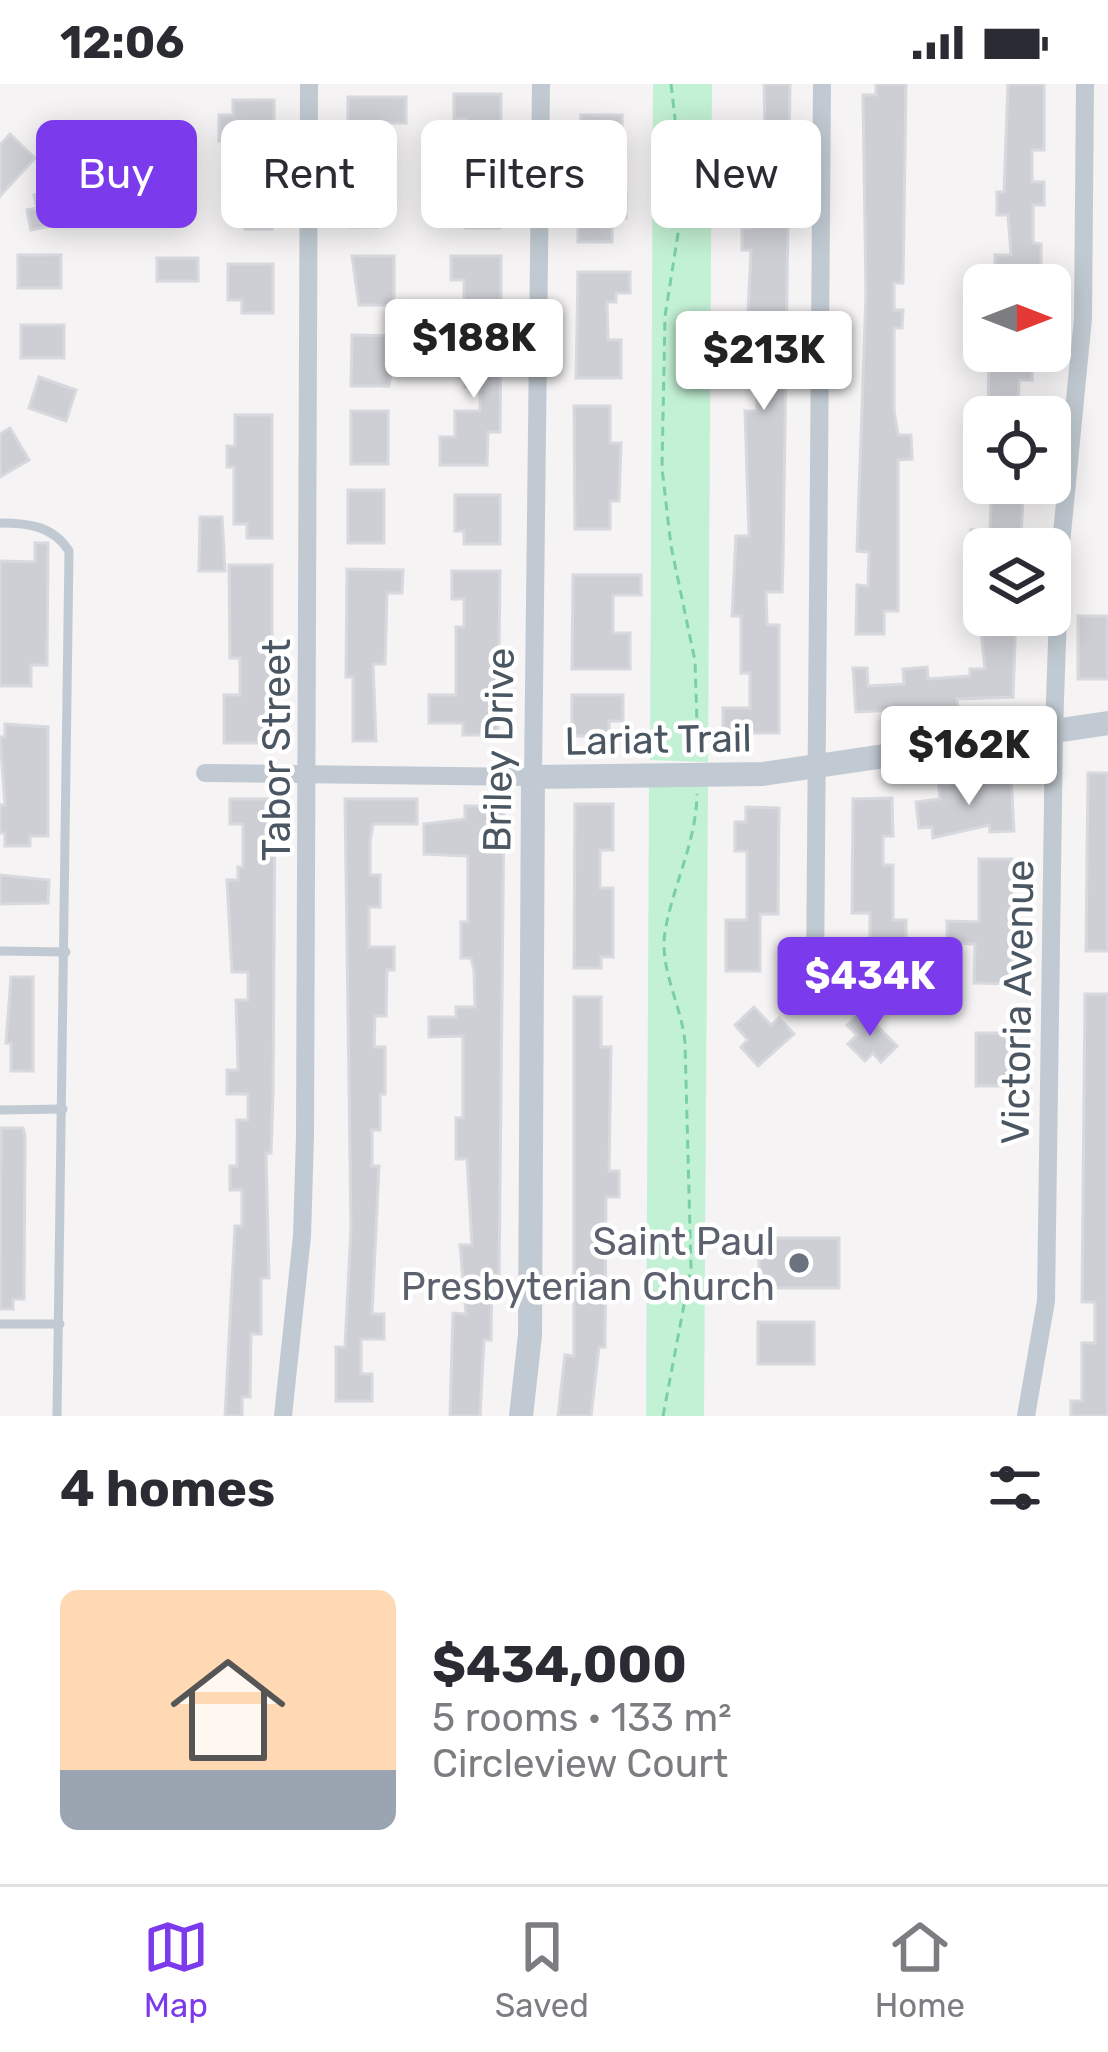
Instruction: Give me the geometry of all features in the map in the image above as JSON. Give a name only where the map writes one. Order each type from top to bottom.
[{"type":"street","name":"Tabor Street","points":[[283,1416],[302,1236],[310,774],[309,84]]},
{"type":"street","name":"Briley Drive","points":[[520,1416],[530,1334],[541,84]]},
{"type":"street","points":[[815,980],[822,84]]},
{"type":"street","name":"Victoria Avenue","points":[[1027,1416],[1046,1301],[1054,730],[1060,554],[1083,318],[1085,84]]},
{"type":"street","name":"Lariat Trail","points":[[205,773],[763,774],[1108,723]]},
{"type":"lane","points":[[0,523],[39,526],[60,537],[69,551],[57,1416]]},
{"type":"lane","points":[[0,951],[66,952]]},
{"type":"lane","points":[[0,1110],[63,1109]]},
{"type":"lane","points":[[0,1324],[60,1324]]},
{"type":"path","points":[[671,84],[684,196],[665,316],[662,468],[670,546],[695,661],[698,749]]},
{"type":"path","points":[[663,1416],[691,1268],[685,1043],[682,1012],[664,952],[696,829],[697,795]]},
{"type":"green space","points":[[653,84],[712,84],[712,120],[653,120]]},
{"type":"green space","points":[[652,228],[711,228],[708,762],[650,760]]},
{"type":"green space","points":[[649,786],[708,786],[704,1416],[646,1416]]},
{"type":"building","points":[[764,84],[790,84],[789,120],[765,120]]},
{"type":"building","points":[[876,84],[906,84],[903,283],[894,283],[894,310],[903,310],[902,328],[894,328],[894,410],[898,435],[911,435],[912,459],[898,460],[898,611],[884,611],[884,634],[856,634],[857,585],[868,586],[869,552],[857,551],[866,294],[863,95],[876,95]]},
{"type":"building","points":[[1008,84],[1044,84],[1044,150],[1032,150],[1032,182],[1044,182],[1044,205],[1033,205],[1033,243],[1041,244],[1041,264],[995,264],[995,255],[1011,255],[1008,215],[997,215],[997,192],[1004,192]]},
{"type":"building","points":[[454,94],[501,94],[501,120],[454,119]]},
{"type":"building","points":[[348,97],[406,97],[406,123],[348,120]]},
{"type":"building","points":[[233,100],[274,100],[274,120],[221,120],[219,141],[219,115],[233,115]]},
{"type":"building","points":[[581,115],[622,115],[622,120],[581,120]]},
{"type":"building","points":[[10,134],[35,158],[0,196],[0,145]]},
{"type":"building","points":[[36,208],[36,228],[41,228],[31,230],[27,210]]},
{"type":"building","points":[[578,228],[612,228],[612,242],[578,242]]},
{"type":"building","points":[[742,228],[788,228],[782,592],[766,592],[767,625],[779,625],[779,733],[723,733],[723,708],[750,708],[750,673],[741,673],[741,616],[732,616],[736,536],[749,536],[745,411],[757,411],[757,332],[747,332],[751,250],[742,250]]},
{"type":"building","points":[[18,255],[61,255],[61,288],[18,288]]},
{"type":"building","points":[[352,256],[394,256],[394,305],[359,305]]},
{"type":"building","points":[[451,256],[501,256],[501,307],[464,307],[464,280],[451,280]]},
{"type":"building","points":[[157,258],[198,258],[198,281],[157,281]]},
{"type":"building","points":[[228,264],[273,264],[273,313],[242,313],[242,300],[228,300]]},
{"type":"building","points":[[578,272],[630,272],[630,293],[616,293],[616,302],[607,302],[608,340],[621,340],[621,378],[576,378]]},
{"type":"building","points":[[21,325],[64,325],[64,358],[21,358]]},
{"type":"building","points":[[352,335],[396,336],[389,386],[351,386]]},
{"type":"building","points":[[442,341],[501,341],[500,432],[488,432],[487,465],[440,465],[440,437],[455,437],[455,411],[480,411],[480,387],[465,387],[465,366],[442,366]]},
{"type":"building","points":[[989,372],[1032,372],[1032,380],[1019,380],[1019,396],[988,396]]},
{"type":"building","points":[[39,377],[76,390],[66,421],[29,408]]},
{"type":"building","points":[[574,406],[610,406],[610,443],[621,443],[619,501],[610,501],[610,529],[575,529]]},
{"type":"building","points":[[351,411],[388,411],[388,464],[351,464]]},
{"type":"building","points":[[235,415],[272,415],[272,538],[247,538],[247,524],[234,524],[234,467],[227,467],[227,446],[235,446]]},
{"type":"building","points":[[10,428],[29,460],[0,477],[0,434]]},
{"type":"building","points":[[348,490],[384,490],[384,543],[348,543]]},
{"type":"building","points":[[455,495],[500,495],[500,544],[464,544],[464,531],[455,531]]},
{"type":"building","points":[[991,504],[1023,504],[1021,528],[990,528]]},
{"type":"building","points":[[200,517],[222,517],[225,571],[199,571]]},
{"type":"building","points":[[35,543],[48,543],[47,665],[31,665],[31,686],[0,686],[0,561],[35,562]]},
{"type":"building","points":[[229,565],[272,565],[272,743],[224,743],[224,695],[240,695],[240,658],[230,658]]},
{"type":"building","points":[[347,569],[403,570],[402,593],[387,593],[385,664],[373,664],[376,741],[353,741],[353,677],[346,677]]},
{"type":"building","points":[[452,571],[500,571],[498,735],[463,735],[463,723],[429,723],[429,695],[456,695],[456,627],[464,627],[464,599],[452,599]]},
{"type":"building","points":[[573,575],[641,575],[641,595],[613,595],[613,633],[630,633],[630,669],[572,669]]},
{"type":"building","points":[[1078,616],[1108,616],[1108,679],[1078,679]]},
{"type":"building","points":[[981,636],[1015,636],[1013,697],[957,699],[958,707],[856,712],[853,668],[867,668],[868,686],[904,684],[903,669],[927,667],[928,679],[970,676],[970,669],[985,669]]},
{"type":"building","points":[[572,695],[623,695],[623,721],[609,721],[609,736],[572,736]]},
{"type":"building","points":[[5,724],[48,727],[48,836],[30,836],[30,846],[5,846],[5,833],[0,833],[0,805],[5,805],[0,737],[5,737]]},
{"type":"building","points":[[1088,773],[1108,773],[1108,951],[1086,951]]},
{"type":"building","points":[[1011,777],[1014,831],[990,832],[989,825],[933,838],[932,827],[919,828],[916,802],[940,799],[939,785]]},
{"type":"building","points":[[892,798],[893,836],[883,836],[883,865],[893,865],[893,920],[906,920],[906,972],[870,972],[870,913],[852,913],[853,799]]},
{"type":"building","points":[[230,799],[275,799],[273,1094],[271,1153],[266,1153],[269,1278],[261,1278],[261,1334],[251,1334],[250,1397],[242,1397],[242,1416],[225,1416],[235,1226],[242,1226],[242,1190],[230,1190],[230,1166],[237,1166],[237,1120],[248,1120],[248,1094],[227,1094],[227,1070],[238,1070],[236,1000],[248,1000],[248,972],[232,972],[227,880],[238,880],[238,867],[243,867],[243,824],[230,824]]},
{"type":"building","points":[[345,799],[417,799],[417,824],[373,824],[370,842],[370,875],[380,875],[380,907],[369,907],[369,947],[394,947],[394,970],[387,970],[386,1016],[375,1016],[374,1047],[385,1047],[385,1094],[380,1094],[380,1130],[372,1130],[372,1166],[379,1166],[372,1314],[384,1314],[384,1339],[361,1339],[361,1374],[372,1374],[372,1401],[336,1401],[336,1347],[345,1347],[351,1228]]},
{"type":"building","points":[[575,804],[613,804],[613,850],[600,850],[600,888],[613,888],[613,957],[601,957],[601,968],[574,968]]},
{"type":"building","points":[[465,806],[504,806],[499,1280],[492,1280],[491,1340],[484,1340],[480,1416],[450,1416],[453,1313],[466,1314],[460,1245],[472,1245],[467,1159],[456,1159],[456,1118],[463,1118],[463,1036],[429,1037],[429,1017],[456,1017],[456,1007],[475,1007],[474,970],[471,958],[461,958],[461,922],[468,922],[468,856],[424,854],[424,824],[465,819]]},
{"type":"building","points":[[746,807],[779,808],[778,914],[760,914],[760,971],[726,971],[726,920],[747,920],[747,851],[735,851],[735,822],[746,822]]},
{"type":"building","points":[[979,859],[1012,859],[1012,984],[974,983],[975,944],[947,943],[947,921],[979,922]]},
{"type":"building","points":[[0,875],[49,880],[48,903],[0,904]]},
{"type":"building","points":[[11,977],[33,977],[33,1071],[11,1071],[11,1043],[6,1043]]},
{"type":"building","points":[[1085,994],[1108,994],[1108,1416],[1071,1416],[1071,1401],[1082,1401],[1082,1343],[1095,1343],[1095,1302],[1082,1302]]},
{"type":"building","points":[[574,997],[601,997],[601,1047],[611,1047],[609,1171],[619,1171],[619,1197],[606,1197],[605,1347],[599,1347],[591,1416],[558,1416],[565,1355],[574,1356]]},
{"type":"building","points":[[754,1007],[771,1025],[779,1018],[794,1034],[758,1066],[741,1047],[748,1040],[735,1025]]},
{"type":"building","points":[[862,1011],[897,1046],[881,1062],[873,1053],[865,1061],[848,1044],[857,1035],[847,1025]]},
{"type":"building","points":[[976,1033],[1013,1033],[1013,1086],[976,1086]]},
{"type":"building","points":[[1,1128],[23,1128],[25,1136],[24,1299],[13,1299],[13,1309],[0,1309]]},
{"type":"building","name":"Saint Paul Presbyterian Church","points":[[759,1238],[839,1238],[839,1288],[759,1288]]},
{"type":"building","points":[[758,1322],[814,1322],[814,1364],[758,1364]]},
{"type":"place","name":"Saint Paul Presbyterian Church","points":[[799,1263]]}]
